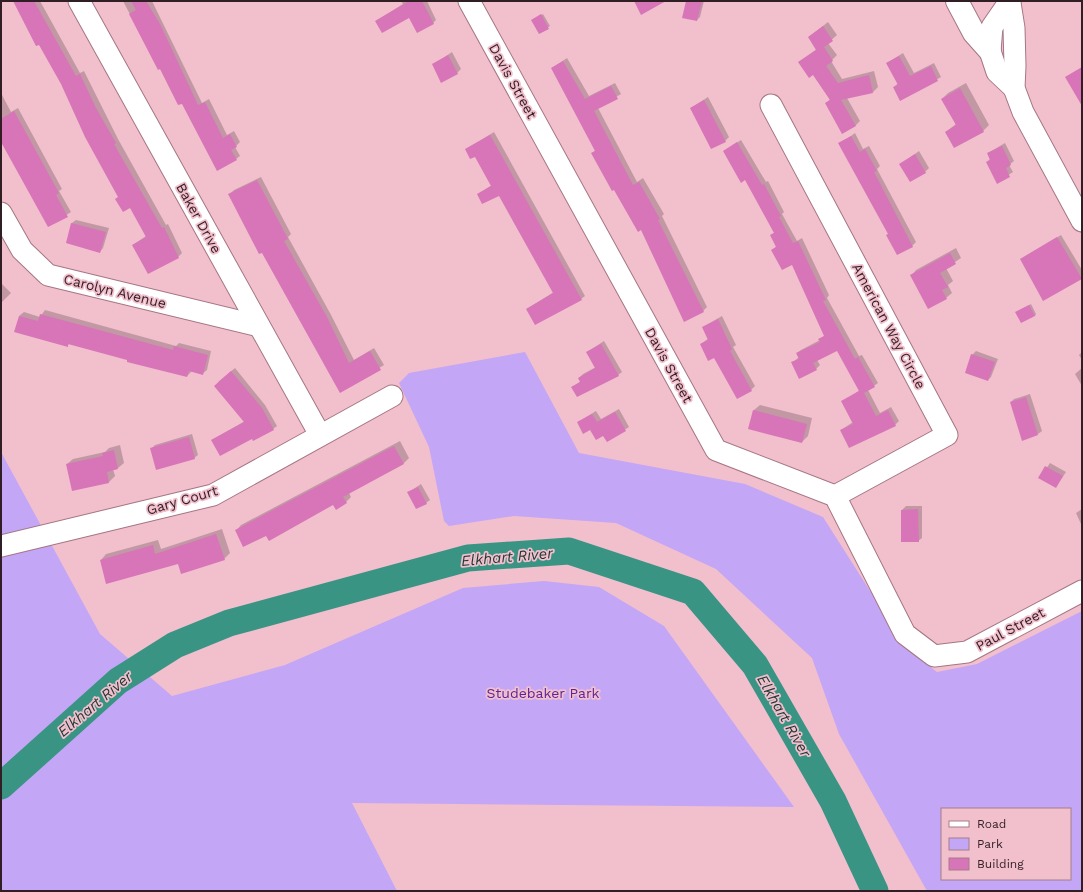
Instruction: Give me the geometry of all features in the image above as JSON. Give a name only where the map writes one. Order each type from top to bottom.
[{"type":"main road","points":[[957,1],[974,33],[990,51]]},
{"type":"street","name":"Baker Drive","points":[[79,1],[320,435]]},
{"type":"street","name":"Davis Street","points":[[469,1],[716,450],[835,496]]},
{"type":"street","points":[[1010,2],[992,28],[990,51],[997,72],[1014,88]]},
{"type":"street","points":[[1010,2],[1014,28],[1014,88],[1023,112],[1082,222]]},
{"type":"street","name":"American Way Circle","points":[[771,105],[947,435],[835,496]]},
{"type":"street","name":"Carolyn Avenue","points":[[1,213],[22,250],[48,275],[259,326]]},
{"type":"street","name":"Gary Court","points":[[1,546],[213,494],[392,396]]},
{"type":"street","name":"Paul Street","points":[[835,496],[905,634],[934,656],[967,652],[1082,591]]},
{"type":"green space","points":[[525,352],[579,453],[745,484],[823,517],[907,649],[937,672],[977,664],[1082,611],[1082,891],[927,891],[839,734],[812,658],[716,569],[616,523],[514,516],[449,526],[444,521],[429,447],[399,383],[409,373]]},
{"type":"green space","name":"Studebaker Park","points":[[1,452],[100,634],[172,696],[285,665],[463,588],[544,581],[599,587],[664,626],[794,807],[352,803],[397,891],[1,891]]},
{"type":"building","points":[[13,1],[34,1],[76,76],[80,74],[96,108],[116,143],[114,144],[162,228],[164,227],[179,258],[148,274],[132,245],[146,237],[130,208],[123,212],[115,199],[118,197],[85,137],[61,84],[39,45],[36,46]]},
{"type":"building","points":[[131,1],[146,1],[160,24],[198,105],[205,102],[223,138],[230,134],[237,147],[231,150],[237,160],[217,171],[182,104],[178,105],[160,69],[158,70],[129,14],[136,10]]},
{"type":"building","points":[[409,1],[422,1],[434,24],[417,33],[409,18],[382,33],[375,21]]},
{"type":"building","points":[[634,1],[666,1],[641,15]]},
{"type":"building","points":[[686,1],[702,1],[697,21],[682,18]]},
{"type":"building","points":[[541,14],[549,29],[539,34],[531,20]]},
{"type":"building","points":[[823,26],[833,41],[824,47],[833,61],[826,66],[838,83],[869,75],[873,93],[841,100],[856,126],[842,134],[825,103],[830,100],[813,75],[809,78],[798,62],[816,50],[808,37]]},
{"type":"building","points":[[448,55],[458,74],[441,83],[432,64]]},
{"type":"building","points":[[899,56],[910,76],[931,66],[938,81],[900,101],[893,87],[898,85],[886,63]]},
{"type":"building","points":[[563,61],[585,99],[611,86],[618,99],[594,111],[633,185],[639,182],[660,219],[658,220],[704,312],[684,322],[641,230],[638,232],[614,190],[612,191],[591,153],[595,151],[551,68]]},
{"type":"building","points":[[1082,67],[1082,106],[1065,77]]},
{"type":"building","points":[[960,88],[984,132],[954,148],[945,132],[956,125],[941,99]]},
{"type":"building","points":[[704,100],[726,142],[711,149],[690,108]]},
{"type":"building","points":[[14,111],[59,193],[56,195],[68,217],[48,227],[1,142],[1,119]]},
{"type":"building","points":[[490,135],[582,300],[535,325],[526,309],[553,293],[499,196],[482,204],[477,194],[491,186],[475,157],[470,159],[465,149]]},
{"type":"building","points":[[851,136],[860,152],[865,149],[877,171],[874,172],[913,247],[897,255],[886,235],[888,234],[838,143]]},
{"type":"building","points":[[737,142],[762,185],[764,184],[793,243],[798,241],[826,300],[823,301],[855,359],[858,357],[875,387],[864,393],[876,416],[888,410],[896,426],[849,448],[840,430],[853,424],[841,401],[859,391],[837,351],[813,363],[817,370],[799,379],[791,362],[799,359],[796,353],[820,342],[818,339],[824,336],[792,265],[782,270],[771,250],[776,247],[770,235],[774,233],[745,180],[741,183],[723,151]]},
{"type":"building","points":[[1002,146],[1011,165],[1006,168],[1010,177],[997,184],[986,162],[990,160],[987,153]]},
{"type":"building","points":[[915,154],[926,173],[910,182],[899,164]]},
{"type":"building","points":[[257,180],[288,239],[284,241],[327,317],[349,363],[370,351],[381,370],[340,393],[262,253],[259,254],[228,194]]},
{"type":"building","points":[[71,223],[106,232],[100,253],[66,243]]},
{"type":"building","points":[[1057,237],[1082,279],[1043,301],[1020,259]]},
{"type":"building","points":[[950,253],[956,264],[940,273],[948,287],[942,290],[947,299],[928,309],[910,275]]},
{"type":"building","points":[[1029,305],[1035,316],[1021,323],[1015,312]]},
{"type":"building","points":[[40,314],[173,350],[174,346],[208,355],[203,375],[189,371],[187,377],[127,362],[127,360],[68,344],[68,347],[14,332],[19,316],[38,321]]},
{"type":"building","points":[[718,319],[732,349],[730,351],[752,391],[737,399],[714,358],[708,361],[700,344],[708,340],[702,327]]},
{"type":"building","points":[[601,344],[619,376],[577,397],[571,387],[580,382],[578,378],[595,368],[586,352]]},
{"type":"building","points":[[971,354],[995,362],[988,381],[965,373]]},
{"type":"building","points":[[231,371],[262,408],[274,430],[253,441],[252,439],[220,456],[211,440],[244,422],[214,386]]},
{"type":"building","points":[[1026,397],[1038,435],[1022,441],[1010,402]]},
{"type":"building","points":[[753,410],[807,424],[802,443],[748,429]]},
{"type":"building","points":[[615,412],[626,431],[607,442],[603,436],[596,440],[590,430],[583,434],[577,422],[592,414],[597,422]]},
{"type":"building","points":[[189,437],[195,459],[156,470],[150,448]]},
{"type":"building","points":[[394,446],[404,464],[343,497],[347,503],[336,510],[333,505],[269,541],[266,536],[243,547],[235,530]]},
{"type":"building","points":[[114,450],[118,469],[107,472],[109,483],[72,491],[66,464],[103,456],[102,453]]},
{"type":"building","points":[[1045,466],[1063,476],[1056,488],[1038,478]]},
{"type":"building","points":[[418,487],[427,504],[416,509],[407,492]]},
{"type":"building","points":[[918,509],[919,542],[901,542],[901,510]]},
{"type":"building","points":[[216,534],[225,560],[181,574],[178,564],[106,584],[100,560],[153,545],[155,554]]},
{"type":"waterway","name":"Elkhart River","points":[[1,786],[118,681],[175,645],[229,623],[468,558],[569,551],[693,592],[755,665],[833,801],[875,891]]}]
